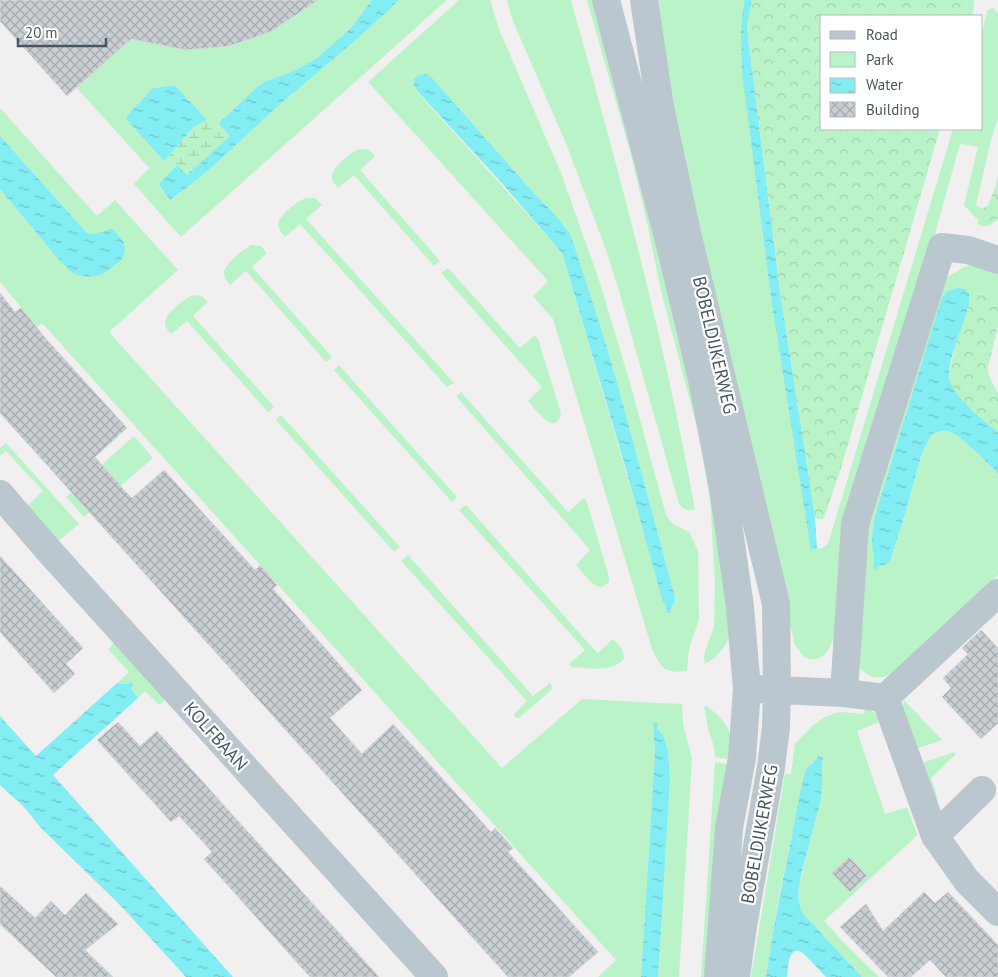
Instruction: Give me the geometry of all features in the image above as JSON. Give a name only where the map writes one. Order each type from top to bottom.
[{"type":"street","name":"BOBELDIJKERWEG","points":[[606,0],[702,379],[723,488],[740,606],[747,689],[742,758],[729,828],[718,977]]},
{"type":"street","name":"BOBELDIJKERWEG","points":[[644,0],[660,107],[776,604],[776,727],[736,977]]},
{"type":"street","points":[[844,693],[855,524],[942,246],[968,250],[998,260]]},
{"type":"street","name":"KOLFBAAN","points":[[0,494],[50,552],[434,977]]},
{"type":"street","points":[[747,689],[844,693],[885,698],[998,593]]},
{"type":"street","points":[[885,698],[934,836],[967,881],[998,912]]},
{"type":"street","points":[[934,836],[982,790]]},
{"type":"green space","points":[[315,0],[372,0],[351,28],[317,58],[294,71],[264,82],[218,124],[187,175],[177,165],[159,186],[171,200],[355,41],[399,0],[447,0],[181,237],[134,184],[149,168],[77,88],[116,52],[113,28],[142,41],[186,49],[230,47],[272,31]],"holes":[[[175,85],[207,120],[164,161],[126,117],[153,88]]]},
{"type":"green space","points":[[459,0],[490,0],[499,29],[561,173],[599,280],[630,383],[666,515],[673,524],[689,532],[698,551],[699,619],[690,645],[687,671],[665,669],[658,662],[652,649],[553,319],[533,296],[548,281],[368,82]],"holes":[[[414,85],[467,119],[566,227],[620,393],[675,597],[675,603],[671,607],[647,544],[562,253],[418,93]]]},
{"type":"green space","points":[[507,0],[571,0],[623,190],[655,317],[695,509],[686,510],[679,504],[606,250],[565,141],[512,19]]},
{"type":"green space","points":[[587,0],[602,0],[694,384],[732,632],[722,650],[705,664],[705,651],[714,627],[715,582],[710,500],[699,435],[661,291],[631,155]]},
{"type":"green space","points":[[653,0],[744,0],[741,29],[806,516],[812,550],[822,548],[828,544],[953,130],[983,130],[983,29],[987,11],[991,8],[998,14],[998,119],[991,140],[976,205],[982,209],[978,219],[964,205],[978,147],[960,144],[922,280],[834,635],[827,652],[817,659],[809,659],[802,655],[795,645],[676,151]]},
{"type":"green space","points":[[752,0],[974,0],[973,15],[820,15],[820,130],[940,130],[841,468],[823,519],[815,517],[780,292],[747,25]]},
{"type":"green space","points":[[0,108],[96,215],[115,200],[178,270],[109,332],[502,768],[582,699],[682,704],[683,724],[692,759],[679,977],[658,977],[670,778],[668,751],[653,723],[655,753],[641,977],[598,977],[616,960],[42,323],[37,327],[0,282],[0,189],[70,271],[101,233],[87,233],[0,136]]},
{"type":"green space","points":[[207,120],[213,121],[231,136],[187,175],[177,165],[164,161],[194,127]]},
{"type":"green space","points":[[359,149],[369,150],[375,156],[360,170],[440,261],[434,266],[354,175],[338,188],[333,182],[333,174],[338,165],[351,153]]},
{"type":"green space","points":[[998,176],[998,218],[989,226],[978,224],[978,216],[982,209],[988,205]]},
{"type":"green space","points":[[306,198],[315,198],[322,205],[306,219],[454,383],[447,387],[300,224],[285,237],[283,235],[278,226],[281,218],[298,202]]},
{"type":"green space","points":[[251,245],[261,246],[267,253],[252,267],[332,357],[326,362],[246,271],[230,285],[226,279],[224,271],[226,267],[243,250]]},
{"type":"green space","points":[[976,265],[998,273],[998,296],[969,293],[965,289],[873,554],[875,562],[879,564],[885,565],[890,561],[922,453],[931,435],[946,431],[966,442],[998,474],[998,575],[892,673],[877,678],[868,675],[857,664],[863,526],[945,278],[966,266]]},
{"type":"green space","points":[[448,268],[520,348],[535,335],[538,339],[561,413],[555,423],[540,415],[528,401],[542,387],[441,273]]},
{"type":"green space","points":[[969,293],[998,296],[998,326],[988,367],[989,376],[998,393],[998,433],[959,398],[950,385],[949,375],[955,345],[969,299]]},
{"type":"green space","points":[[193,295],[202,296],[208,302],[193,316],[274,407],[268,412],[187,321],[171,334],[168,330],[165,324],[171,311]]},
{"type":"green space","points":[[339,365],[457,497],[452,502],[334,370]]},
{"type":"green space","points":[[461,392],[568,512],[584,498],[587,502],[609,582],[602,587],[595,585],[576,565],[590,550],[456,396]]},
{"type":"green space","points":[[281,415],[400,547],[394,552],[276,420]]},
{"type":"green space","points":[[134,436],[153,458],[84,517],[66,497]]},
{"type":"green space","points":[[6,443],[79,524],[58,541],[27,506],[43,491],[6,451],[0,456],[0,448]]},
{"type":"green space","points":[[466,505],[598,653],[613,639],[621,648],[624,659],[606,668],[572,667],[569,664],[585,650],[459,510]]},
{"type":"green space","points":[[408,555],[533,696],[551,684],[552,688],[550,691],[519,718],[513,715],[527,701],[401,561]]},
{"type":"green space","points":[[116,641],[167,698],[159,705],[145,691],[138,698],[128,684],[117,683],[129,672],[108,649]]},
{"type":"green space","points":[[904,700],[942,740],[919,748],[916,746],[903,707]]},
{"type":"green space","points":[[706,706],[719,716],[731,735],[732,760],[715,757],[704,707]]},
{"type":"green space","points":[[865,708],[874,713],[879,722],[857,731],[885,814],[907,807],[917,834],[824,921],[879,977],[862,977],[804,915],[800,907],[799,885],[820,804],[823,758],[813,762],[806,771],[780,891],[766,977],[751,977],[785,774],[791,774],[795,744],[812,726],[825,717],[842,712],[864,714]]},
{"type":"green space","points":[[954,752],[956,754],[931,778],[937,801],[922,763]]},
{"type":"green space","points":[[715,762],[731,765],[709,977],[701,977]]},
{"type":"water","points":[[372,0],[399,0],[211,167],[170,200],[159,185],[177,165],[187,175],[230,136],[218,124],[264,82],[294,71],[317,58],[351,28]]},
{"type":"water","points":[[744,0],[752,0],[747,25],[749,46],[780,292],[815,517],[817,549],[811,550],[772,304],[742,72],[741,29]]},
{"type":"water","points":[[426,74],[433,79],[558,218],[571,236],[620,393],[675,597],[675,603],[671,607],[670,613],[666,612],[666,606],[663,602],[562,253],[499,180],[418,92],[414,85],[414,79]]},
{"type":"water","points":[[175,85],[207,120],[194,127],[164,161],[126,117],[153,88]]},
{"type":"water","points":[[0,136],[87,233],[103,232],[112,228],[123,241],[125,248],[124,255],[120,261],[103,274],[85,277],[70,271],[58,259],[0,189]]},
{"type":"water","points":[[957,288],[965,289],[969,293],[969,303],[951,360],[949,375],[955,391],[968,406],[998,433],[998,474],[973,449],[952,433],[944,431],[931,435],[922,453],[890,561],[885,565],[879,565],[878,570],[873,567],[872,539],[875,516],[942,297],[948,291]]},
{"type":"water","points":[[131,682],[133,685],[131,688],[138,698],[53,775],[233,977],[186,977],[121,906],[0,785],[0,716],[36,756],[117,683],[128,684]]},
{"type":"water","points":[[653,723],[658,723],[657,729],[663,735],[668,751],[670,778],[658,977],[641,977],[655,753]]},
{"type":"water","points":[[818,756],[823,758],[822,789],[820,804],[801,875],[798,893],[800,907],[804,915],[862,977],[826,977],[803,953],[798,951],[794,952],[790,958],[787,977],[766,977],[797,807],[806,770]]},
{"type":"building","points":[[0,0],[318,0],[272,31],[230,46],[186,50],[131,39],[67,96],[0,21]]},
{"type":"building","points":[[0,293],[15,312],[21,308],[48,341],[127,428],[95,457],[125,491],[132,498],[164,470],[255,570],[260,565],[277,585],[273,589],[362,690],[330,718],[362,754],[393,724],[491,832],[495,828],[513,848],[508,852],[598,952],[569,977],[508,977],[0,413]]},
{"type":"building","points":[[0,556],[83,648],[66,664],[75,674],[54,693],[0,632]]},
{"type":"building","points":[[981,630],[998,648],[998,723],[981,739],[942,697],[951,688],[943,678],[968,654],[962,648]]},
{"type":"building","points":[[118,722],[140,746],[157,731],[379,977],[310,977],[204,859],[212,852],[179,816],[171,822],[97,740]]},
{"type":"building","points":[[849,857],[867,876],[850,892],[832,873]]},
{"type":"building","points":[[0,886],[35,918],[51,901],[65,915],[86,893],[118,924],[85,950],[113,977],[56,977],[0,924]]},
{"type":"building","points":[[924,892],[935,903],[948,892],[998,945],[998,977],[946,977],[930,960],[911,977],[888,977],[840,927],[866,904],[883,931]]}]
